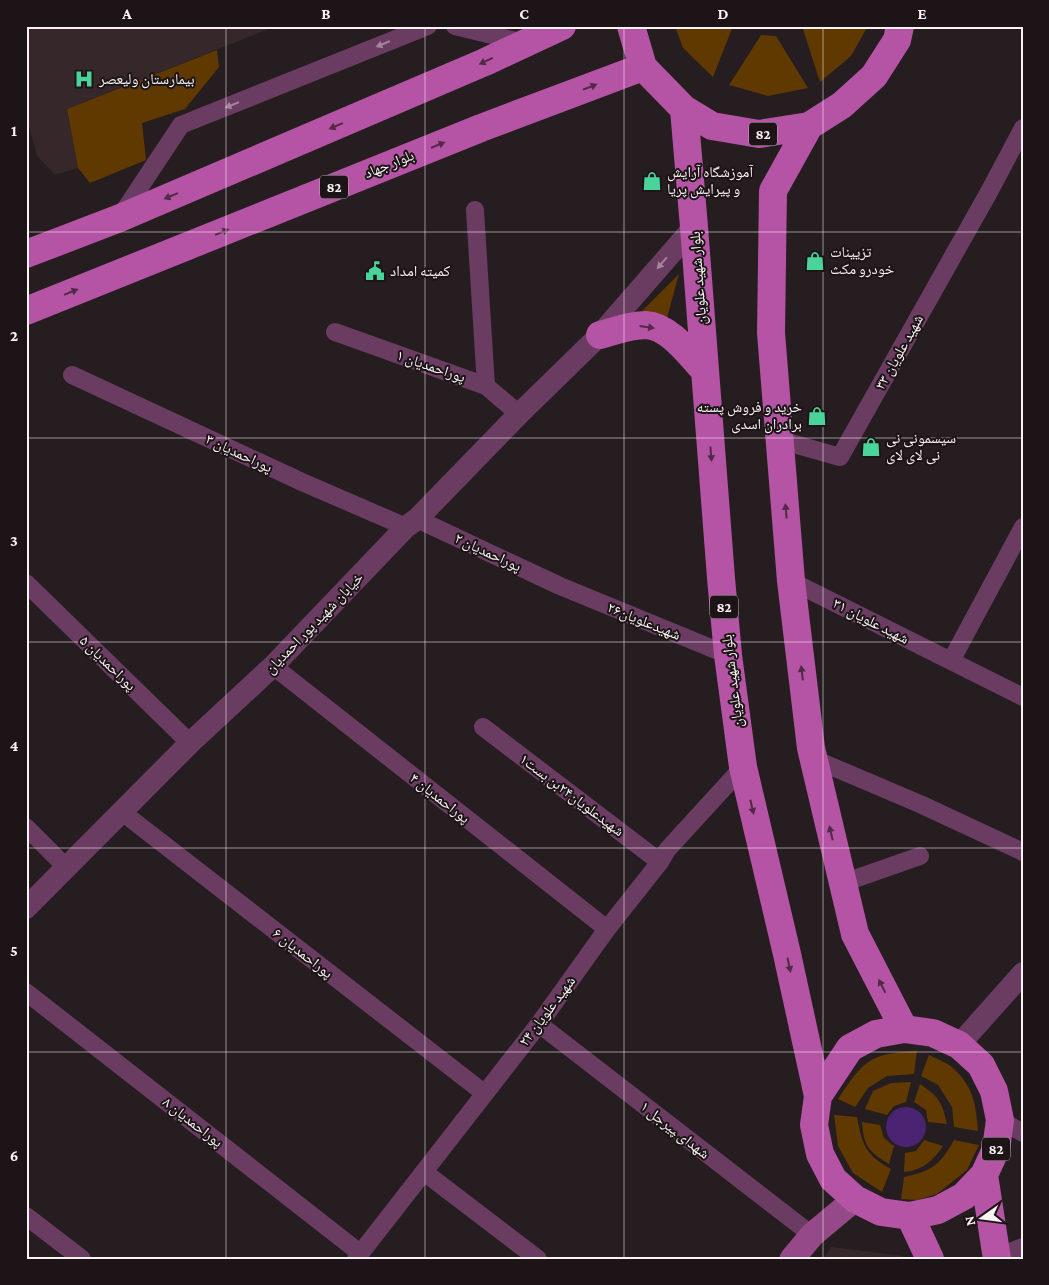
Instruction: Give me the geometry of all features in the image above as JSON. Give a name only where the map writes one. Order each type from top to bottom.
[{"type":"main road","points":[[26,254],[120,218],[475,66],[562,26]]},
{"type":"main road","name":"82","points":[[630,26],[643,67],[684,109],[712,126],[760,134],[809,126],[842,105],[874,76],[897,40],[900,26]]},
{"type":"main road","name":"بلوار جهاد","points":[[26,311],[481,128],[643,67]]},
{"type":"main road","name":"بلوار شهید علویان","points":[[684,109],[728,656],[743,767],[818,1096]]},
{"type":"main road","name":"82","points":[[809,126],[773,191],[771,332],[791,581],[811,748],[855,934],[904,1029]]},
{"type":"main road","points":[[600,335],[632,326],[649,325],[673,336],[704,370]]},
{"type":"main road","name":"82","points":[[904,1029],[933,1033],[959,1045],[981,1066],[1011,1126],[996,1149],[984,1175],[964,1196],[938,1210],[910,1216],[881,1212],[855,1199],[834,1179],[820,1154],[814,1125],[818,1096],[850,1048],[876,1034],[904,1029]]},
{"type":"main road","name":"82","points":[[984,1175],[997,1258]]},
{"type":"main road","points":[[792,1259],[812,1235],[855,1199]]},
{"type":"main road","points":[[910,1216],[930,1259]]},
{"type":"street","points":[[120,218],[181,125],[428,26]]},
{"type":"street","points":[[455,26],[524,43]]},
{"type":"street","name":"شهید علویان ۳۳","points":[[780,440],[840,457],[1023,128]]},
{"type":"street","points":[[475,210],[486,386]]},
{"type":"street","name":"خیابان شهید پور احمدیان","points":[[26,908],[190,743],[273,666],[519,414],[600,335],[694,227]]},
{"type":"street","name":"پوراحمدیان ۱","points":[[335,332],[486,386],[519,414]]},
{"type":"street","name":"پوراحمدیان ۳","points":[[72,375],[302,482],[412,523]]},
{"type":"street","name":"پوراحمدیان ۲","points":[[412,523],[560,586]]},
{"type":"street","points":[[951,661],[1023,527]]},
{"type":"street","name":"شهید علویان ۳۱","points":[[791,581],[1023,697]]},
{"type":"street","name":"پوراحمدیان ۵","points":[[26,583],[190,743]]},
{"type":"street","name":"شهیدعلویان۲۶","points":[[560,586],[728,656]]},
{"type":"street","name":"پوراحمدیان ۴","points":[[273,666],[607,929]]},
{"type":"street","name":"شهیدعلویان۲۴بن بست۱","points":[[483,727],[660,862]]},
{"type":"street","points":[[814,759],[920,804],[1023,852]]},
{"type":"street","name":"شهید علویان ۲۴","points":[[358,1256],[539,1024],[607,929],[660,862],[667,850],[743,767]]},
{"type":"street","name":"پوراحمدیان ۶","points":[[122,812],[484,1093]]},
{"type":"street","points":[[26,827],[66,867]]},
{"type":"street","points":[[843,884],[920,856]]},
{"type":"street","points":[[959,1045],[1023,973]]},
{"type":"street","name":"پوراحمدیان ۸","points":[[26,992],[358,1256]]},
{"type":"street","name":"شهدای ‍‍‍‍‍‍پیرجل ۱","points":[[539,1024],[812,1235]]},
{"type":"street","points":[[424,1172],[538,1259]]},
{"type":"street","points":[[26,1216],[71,1255]]},
{"type":"street","points":[[997,1258],[1023,1246]]},
{"type":"shaded area","name":"بیمارستان ولیعصر","points":[[26,26],[276,26],[67,109],[78,168],[55,175],[37,156],[26,115]]},
{"type":"shaded area","points":[[675,26],[733,26],[713,77],[683,48]]},
{"type":"shaded area","points":[[802,26],[868,26],[851,56],[820,82]]},
{"type":"shaded area","points":[[761,35],[776,36],[808,88],[768,96],[729,85]]},
{"type":"shaded area","points":[[217,50],[219,67],[185,109],[142,123],[146,160],[90,183],[78,168],[67,109]]},
{"type":"shaded area","points":[[679,274],[667,318],[642,311]]},
{"type":"shaded area","points":[[917,1051],[914,1074],[887,1076],[868,1088],[855,1107],[838,1099],[854,1076],[869,1062],[888,1054]]},
{"type":"shaded area","points":[[929,1055],[952,1067],[966,1083],[975,1105],[978,1131],[954,1127],[952,1107],[938,1085],[921,1076]]},
{"type":"shaded area","points":[[911,1082],[906,1102],[894,1106],[887,1115],[865,1109],[873,1091],[891,1083]]},
{"type":"shaded area","points":[[920,1084],[939,1101],[947,1124],[928,1122],[926,1110],[914,1102]]},
{"type":"shaded area","points":[[910,1107],[917,1110],[923,1116],[926,1127],[925,1135],[917,1144],[910,1147],[902,1147],[895,1144],[887,1135],[886,1123],[889,1116],[898,1108]]},
{"type":"shaded area","points":[[834,1115],[857,1117],[866,1148],[876,1159],[891,1169],[882,1192],[853,1173],[838,1146]]},
{"type":"shaded area","points":[[862,1122],[880,1125],[884,1138],[894,1146],[889,1164],[868,1148]]},
{"type":"shaded area","points":[[924,1140],[943,1146],[935,1157],[922,1167],[904,1172],[905,1153],[916,1151]]},
{"type":"shaded area","points":[[954,1140],[979,1145],[967,1170],[937,1194],[917,1200],[901,1199],[904,1177],[922,1172],[934,1166]]},
{"type":"shaded area","points":[[831,1247],[903,1256],[904,1259],[823,1259]]},
{"type":"place","name":"بیمارستان ولیعصر","points":[[84,79]]},
{"type":"place","name":"آموزشگاه آرایش و پیرایش پریا","points":[[652,181]]},
{"type":"place","name":"تزیینات خودرو مکث","points":[[815,261]]},
{"type":"place","name":"کمیته امداد","points":[[375,271]]},
{"type":"place","name":"خرید و فروش پسته برادران اسدی","points":[[817,416]]},
{"type":"place","name":"سیسمونی نی نی لای لای","points":[[871,447]]}]
